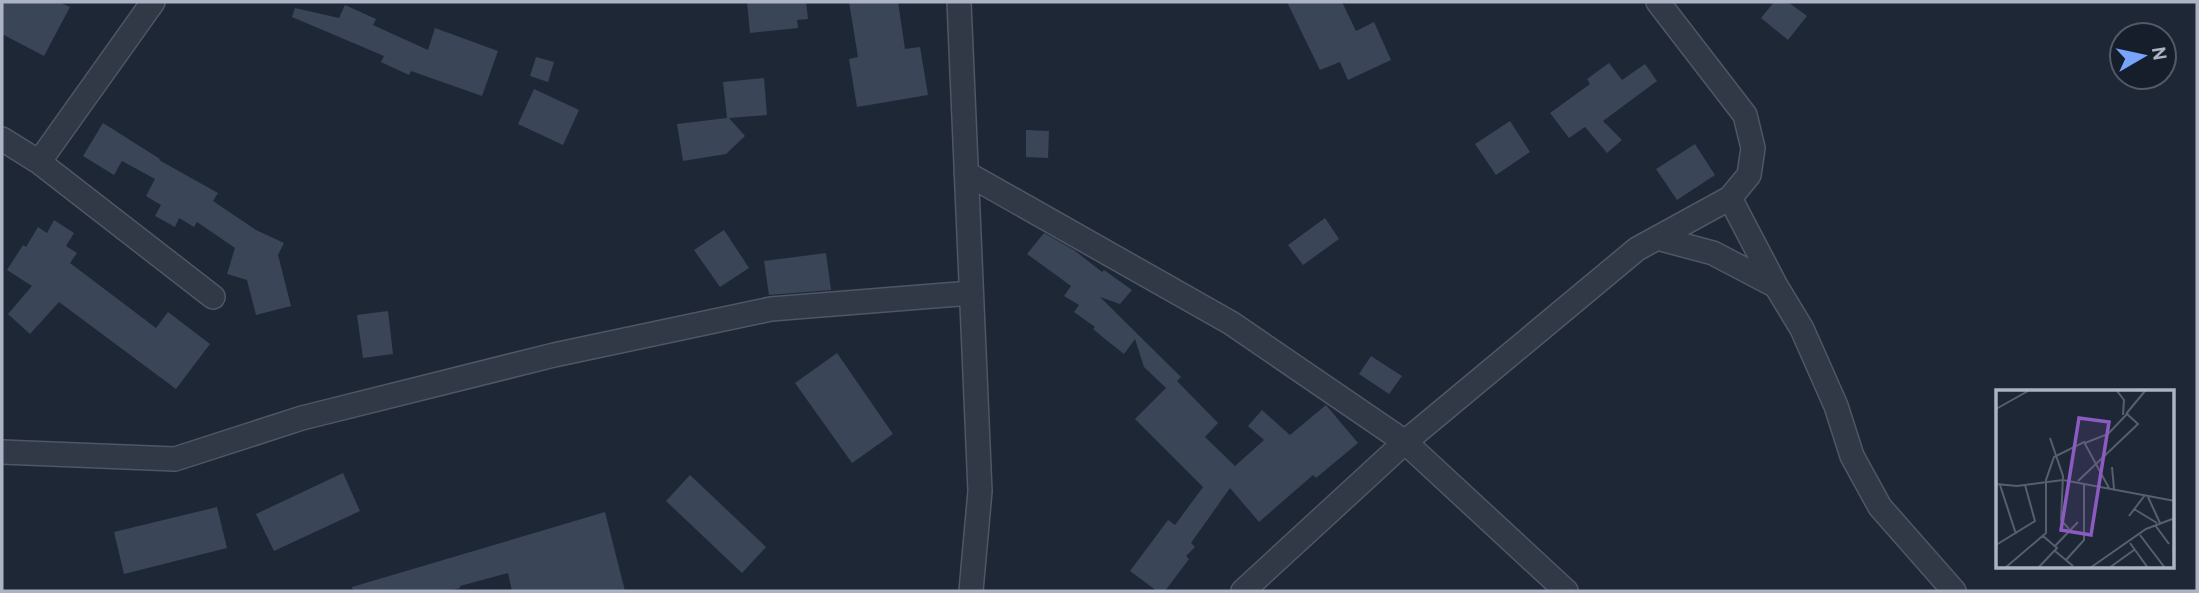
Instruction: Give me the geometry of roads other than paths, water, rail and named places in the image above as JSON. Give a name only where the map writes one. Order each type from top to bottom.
[{"type":"street","points":[[39,162],[153,2]]},
{"type":"street","points":[[960,2],[980,491],[971,591]]},
{"type":"street","points":[[1243,591],[1405,442],[1637,249],[1730,198],[1749,174],[1753,148],[1745,114],[1658,2]]},
{"type":"street","points":[[2,139],[39,162],[213,297]]},
{"type":"street","points":[[966,173],[1231,323],[1405,442],[1566,591]]},
{"type":"street","points":[[1730,198],[1802,329],[1836,406],[1852,456],[1881,507],[1954,591]]},
{"type":"street","points":[[1657,238],[1713,253],[1776,286]]},
{"type":"street","points":[[2,452],[175,459],[302,418],[554,355],[771,309],[971,293]]}]
